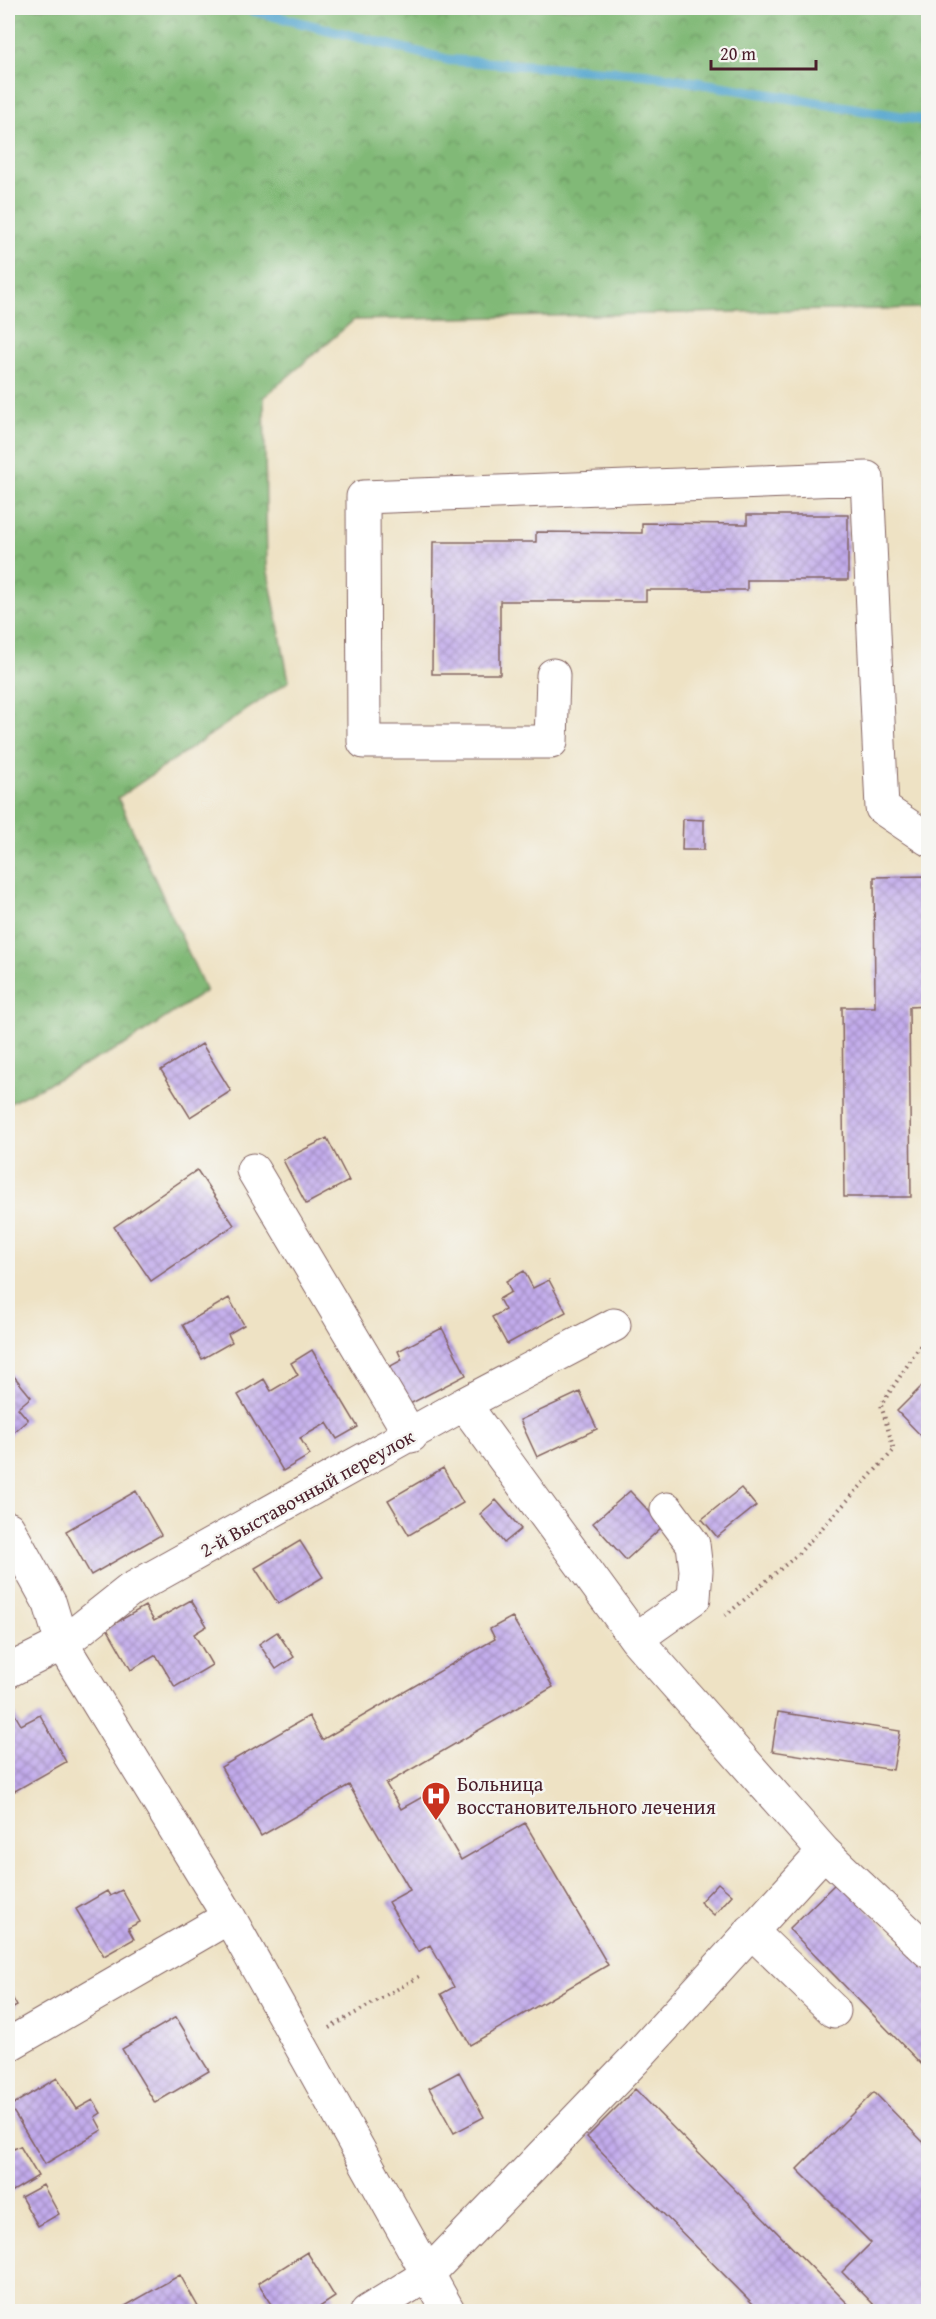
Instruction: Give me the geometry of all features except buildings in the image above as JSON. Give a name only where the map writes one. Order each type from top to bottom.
[{"type":"street","points":[[553,675],[551,742],[364,742],[363,497],[867,478],[882,808],[928,839]]},
{"type":"street","points":[[253,1170],[411,1436]]},
{"type":"street","name":"2-й Выставочный переулок","points":[[8,1671],[62,1644],[130,1590],[411,1436],[464,1404],[614,1325]]},
{"type":"street","points":[[464,1404],[636,1639],[824,1851],[928,1951]]},
{"type":"street","points":[[636,1639],[694,1598],[696,1570],[693,1544],[667,1509]]},
{"type":"street","points":[[8,1528],[51,1604],[62,1644],[229,1917],[450,2312]]},
{"type":"street","points":[[367,2312],[428,2275],[636,2058],[824,1851]]},
{"type":"street","points":[[8,2045],[229,1917]]},
{"type":"street","points":[[751,1931],[834,2012]]},
{"type":"path","points":[[716,1623],[797,1555],[894,1450],[881,1405],[928,1334]]},
{"type":"path","points":[[299,2044],[422,1975]]},
{"type":"green space","points":[[8,8],[928,8],[928,308],[354,320],[264,397],[267,567],[289,681],[118,798],[206,991],[126,1044],[8,1104]]},
{"type":"waterway","points":[[242,8],[449,60],[645,74],[928,121]]},
{"type":"place","name":"Больница восстановительного лечения","points":[[436,1822]]}]
